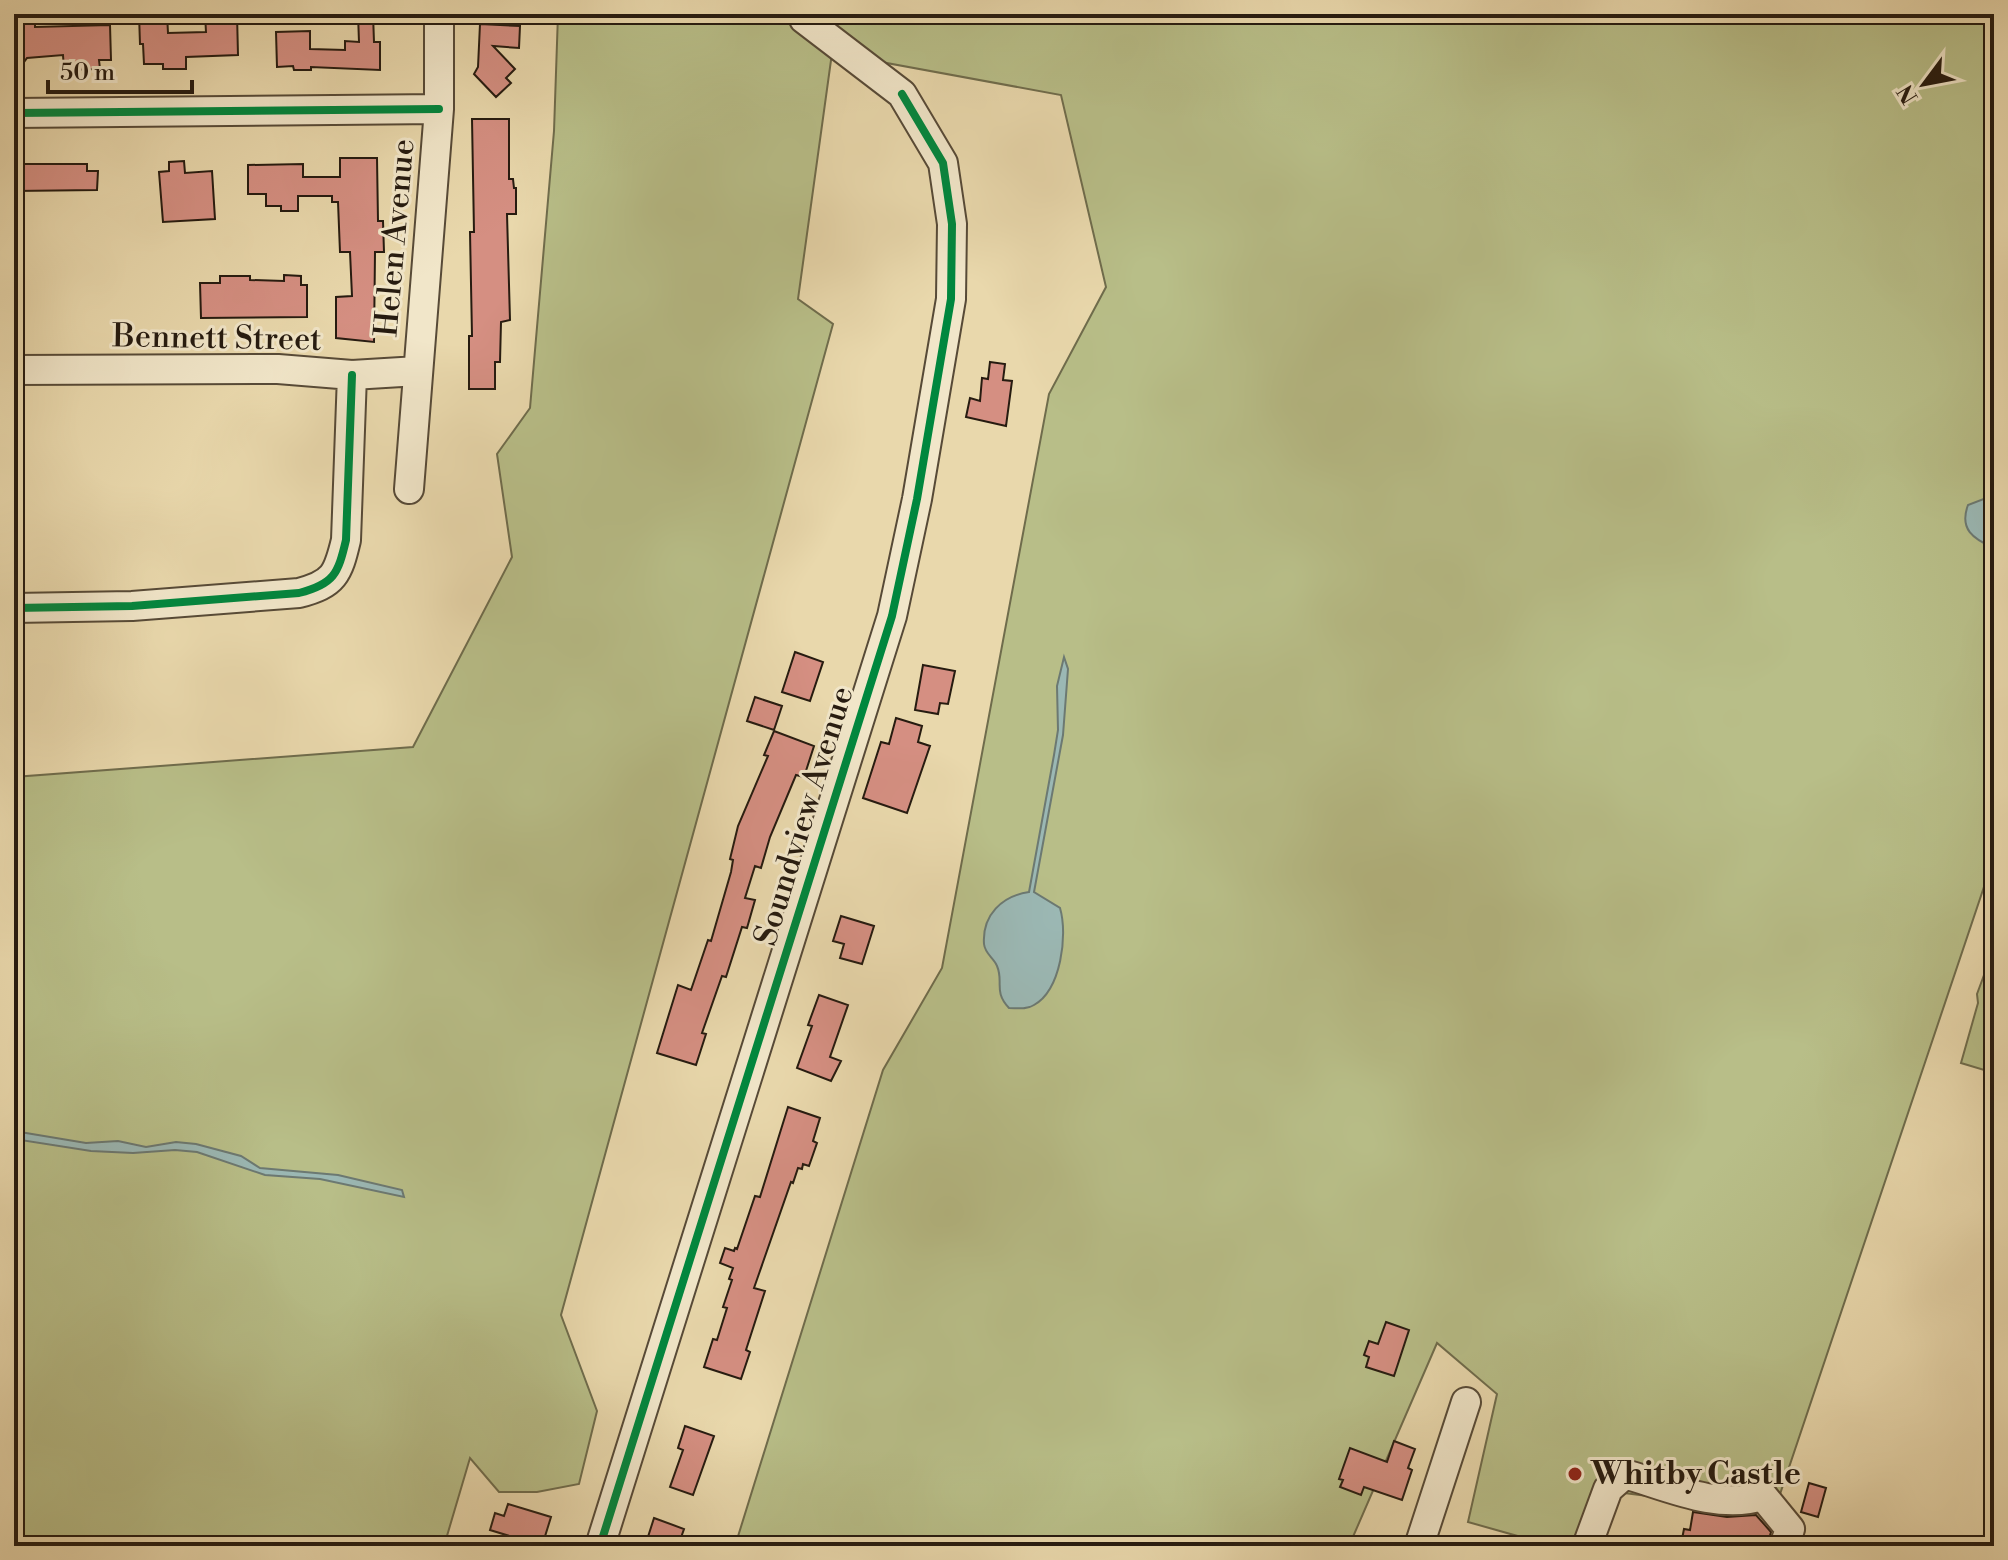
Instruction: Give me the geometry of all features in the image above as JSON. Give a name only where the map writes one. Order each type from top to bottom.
[{"type":"street","name":"Helen Avenue","points":[[409,489],[439,109],[439,14]]},
{"type":"street","name":"Soundview Avenue","points":[[600,1546],[892,616],[917,499],[951,299],[952,224],[943,163],[902,94],[804,19],[803,14]]},
{"type":"street","points":[[14,113],[439,109]]},
{"type":"street","name":"Bennett Street","points":[[14,370],[278,369],[352,375],[418,371]]},
{"type":"street","points":[[14,608],[132,606],[299,593],[331,581],[340,566],[346,540],[352,375]]},
{"type":"street","points":[[1419,1546],[1466,1402]]},
{"type":"street","points":[[1587,1546],[1608,1489],[1625,1474],[1677,1491],[1727,1501],[1763,1496],[1790,1529],[1784,1546]]},
{"type":"green space","points":[[558,14],[1994,14],[1994,857],[1774,1512],[1624,1493],[1570,1546],[1553,1546],[1468,1522],[1497,1394],[1437,1343],[1349,1546],[735,1546],[883,1070],[942,968],[1049,394],[1106,287],[1061,95],[832,53],[798,299],[833,324],[561,1315],[597,1411],[579,1484],[537,1492],[499,1492],[470,1458],[444,1546],[14,1546],[14,777],[413,747],[512,557],[497,454],[530,408],[554,131]]},
{"type":"green space","points":[[1994,948],[1994,1073],[1961,1063],[1978,1003],[1977,994]]},
{"type":"water","points":[[1994,484],[1994,548],[1974,537],[1965,521],[1968,505],[1989,497]]},
{"type":"water","points":[[1064,657],[1068,669],[1063,735],[1034,892],[1060,908],[1063,932],[1060,961],[1051,987],[1043,998],[1028,1008],[1009,1008],[1001,997],[999,972],[985,947],[984,934],[990,916],[1002,903],[1029,892],[1058,730],[1057,686]]},
{"type":"water","points":[[14,1131],[86,1143],[118,1141],[146,1147],[176,1142],[196,1144],[241,1156],[260,1168],[338,1175],[402,1190],[404,1197],[320,1179],[265,1175],[197,1152],[91,1151],[14,1139]]},
{"type":"building","points":[[14,14],[30,14],[35,27],[110,25],[111,60],[99,60],[100,69],[64,70],[63,55],[27,58],[14,76]]},
{"type":"building","points":[[139,14],[167,14],[168,33],[206,32],[205,14],[237,14],[238,55],[186,57],[186,69],[163,69],[163,64],[144,64]]},
{"type":"building","points":[[358,14],[373,14],[374,42],[380,42],[380,70],[311,67],[311,70],[294,70],[293,66],[277,67],[276,32],[310,31],[310,49],[345,50],[345,41],[359,42]]},
{"type":"building","points":[[480,24],[520,26],[519,48],[493,46],[515,69],[506,78],[511,83],[496,97],[474,74],[478,67]]},
{"type":"building","points":[[472,119],[509,119],[509,179],[513,179],[516,188],[516,214],[507,214],[510,320],[501,322],[500,362],[495,362],[495,389],[469,389],[469,336],[472,336],[470,232],[474,232]]},
{"type":"building","points":[[340,158],[377,158],[378,221],[383,221],[384,252],[375,252],[374,342],[336,338],[336,297],[352,296],[350,252],[340,252],[338,202],[332,202],[332,196],[298,196],[298,211],[281,211],[281,206],[266,206],[266,194],[248,194],[248,165],[303,164],[303,177],[340,177]]},
{"type":"building","points":[[184,161],[185,173],[212,171],[215,219],[163,222],[159,172],[169,171],[169,162]]},
{"type":"building","points":[[14,164],[87,164],[87,171],[98,171],[97,190],[14,191]]},
{"type":"building","points":[[284,275],[301,276],[301,285],[307,285],[307,317],[201,318],[200,283],[220,283],[220,276],[284,281]]},
{"type":"building","points":[[990,362],[1005,364],[1003,380],[1012,381],[1006,426],[966,417],[970,398],[980,401],[982,378],[988,379]]},
{"type":"building","points":[[795,652],[823,662],[810,701],[782,692]]},
{"type":"building","points":[[923,665],[955,671],[948,704],[940,703],[938,714],[915,710]]},
{"type":"building","points":[[755,697],[782,706],[774,730],[747,721]]},
{"type":"building","points":[[896,718],[922,726],[918,742],[930,746],[907,813],[863,798],[881,742],[889,744]]},
{"type":"building","points":[[774,731],[814,746],[804,777],[796,775],[770,837],[761,868],[755,866],[745,898],[755,900],[747,928],[742,927],[726,977],[722,976],[702,1033],[706,1034],[696,1065],[657,1053],[678,985],[691,990],[708,940],[711,941],[731,872],[733,860],[730,859],[738,826],[768,756],[764,755]]},
{"type":"building","points":[[841,916],[874,926],[862,964],[840,958],[844,944],[833,941]]},
{"type":"building","points":[[819,995],[848,1005],[830,1057],[841,1061],[831,1081],[797,1068]]},
{"type":"building","points":[[788,1107],[820,1118],[813,1141],[817,1143],[809,1166],[803,1164],[802,1169],[798,1168],[791,1182],[754,1288],[765,1291],[746,1350],[750,1352],[741,1379],[704,1367],[713,1339],[717,1340],[732,1280],[729,1279],[733,1268],[720,1263],[725,1248],[737,1249],[755,1196],[760,1197]]},
{"type":"building","points":[[1386,1322],[1409,1330],[1394,1376],[1366,1367],[1369,1357],[1364,1355],[1369,1341],[1378,1344]]},
{"type":"building","points":[[685,1426],[714,1436],[693,1495],[670,1487],[683,1450],[678,1448]]},
{"type":"building","points":[[1394,1441],[1415,1449],[1402,1500],[1364,1487],[1361,1495],[1340,1487],[1343,1480],[1339,1479],[1350,1448],[1387,1462]]},
{"type":"building","points":[[1809,1483],[1826,1488],[1818,1517],[1801,1512]]},
{"type":"building","points":[[508,1504],[551,1517],[542,1546],[490,1530],[495,1513],[504,1516]]},
{"type":"building","points":[[1693,1512],[1727,1517],[1756,1515],[1771,1532],[1767,1546],[1681,1544],[1684,1529],[1690,1530]]},
{"type":"building","points":[[654,1518],[684,1529],[678,1546],[647,1546]]},
{"type":"cycle path","points":[[600,1546],[892,616],[917,499],[951,299],[952,224],[943,163],[902,94]]},
{"type":"cycle path","points":[[14,113],[439,109]]},
{"type":"cycle path","points":[[14,608],[132,606],[299,593],[320,586],[337,569],[346,540],[352,375]]},
{"type":"place","name":"Whitby Castle","points":[[1575,1474]]}]
